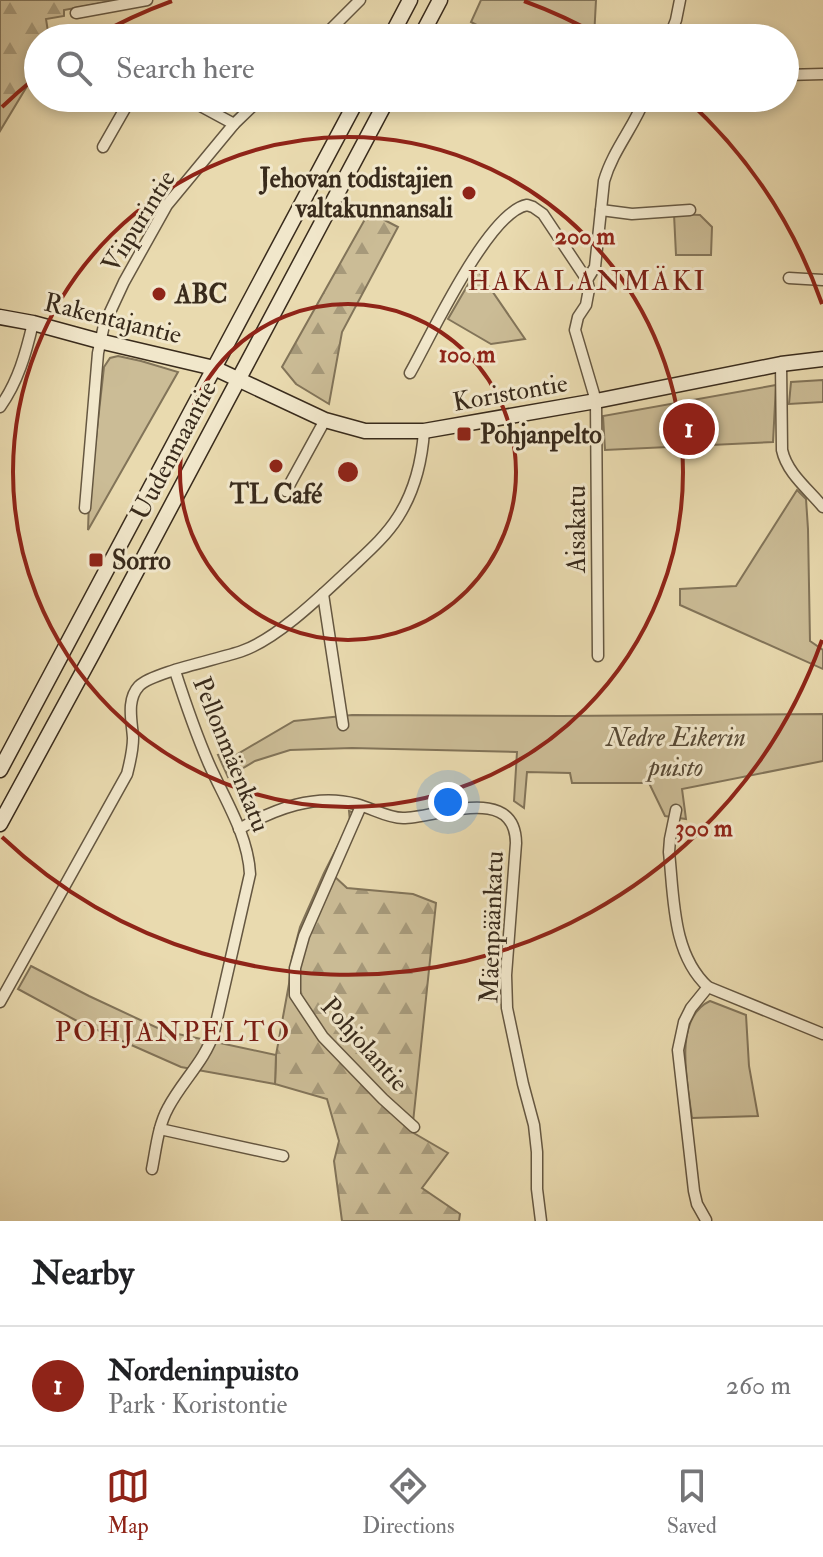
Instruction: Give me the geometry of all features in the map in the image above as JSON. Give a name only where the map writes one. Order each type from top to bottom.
[{"type":"main road","points":[[397,24],[410,0]]},
{"type":"main road","points":[[427,24],[440,0]]},
{"type":"main road","name":"Uudenmaantie","points":[[0,770],[351,112]]},
{"type":"main road","name":"Uudenmaantie","points":[[0,824],[380,112]]},
{"type":"main road","name":"Rakentajantie","points":[[0,317],[214,368]]},
{"type":"main road","name":"Koristontie","points":[[214,368],[325,420],[365,431],[424,431],[781,364],[823,359]]},
{"type":"street","points":[[76,13],[147,0]]},
{"type":"street","points":[[674,24],[680,0]]},
{"type":"street","points":[[334,24],[354,2]]},
{"type":"street","points":[[799,75],[823,74]]},
{"type":"street","points":[[103,147],[123,112]]},
{"type":"street","points":[[212,112],[234,124]]},
{"type":"street","name":"Viipurintie","points":[[85,508],[99,341],[124,282],[167,205],[246,112]]},
{"type":"street","name":"Aisakatu","points":[[598,656],[596,401],[575,323],[586,305],[587,280],[595,267],[608,168],[639,112]]},
{"type":"street","points":[[410,373],[472,261],[497,227],[521,206],[533,207],[543,214],[587,280]]},
{"type":"street","points":[[601,210],[632,214],[690,210]]},
{"type":"street","points":[[789,278],[823,280]]},
{"type":"street","points":[[0,407],[18,375],[33,323]]},
{"type":"street","points":[[781,364],[784,460],[823,507]]},
{"type":"street","points":[[286,491],[325,420]]},
{"type":"street","points":[[0,1002],[127,774],[132,750],[130,711],[135,692],[147,679],[257,645],[323,594],[373,547],[399,517],[421,461],[424,431]]},
{"type":"street","points":[[323,594],[343,725]]},
{"type":"street","name":"Pellonmäenkatu","points":[[152,1169],[160,1129],[169,1105],[209,1047],[214,1032],[250,874],[249,858],[239,829],[208,762],[175,671]]},
{"type":"street","name":"Mäenpäänkatu","points":[[239,829],[287,806],[333,801],[399,818],[459,808],[482,808],[495,810],[512,823],[516,831],[506,975],[507,1008],[534,1125],[541,1221]]},
{"type":"street","name":"Pohjolantie","points":[[361,806],[304,936],[295,968],[295,995],[323,1037],[414,1127]]},
{"type":"street","points":[[676,810],[669,852],[677,921],[690,966],[708,987],[823,1034]]},
{"type":"street","points":[[706,1220],[694,1191],[678,1050],[684,1022],[708,987]]},
{"type":"street","points":[[160,1129],[283,1156]]},
{"type":"green space","points":[[0,0],[118,0],[64,10],[64,16],[46,19],[47,24],[24,24],[24,91],[0,131]]},
{"type":"green space","points":[[481,0],[596,0],[595,24],[471,22]]},
{"type":"green space","points":[[369,212],[398,227],[342,332],[329,404],[296,384],[282,367]]},
{"type":"green space","points":[[674,214],[700,215],[712,227],[711,255],[676,255]]},
{"type":"green space","points":[[477,269],[525,339],[491,344],[448,319]]},
{"type":"green space","points":[[118,356],[178,372],[88,530],[104,367],[110,358]]},
{"type":"green space","points":[[823,380],[823,402],[789,404],[791,382]]},
{"type":"green space","points":[[776,385],[773,442],[605,450],[603,416]]},
{"type":"green space","points":[[797,490],[806,499],[810,641],[823,650],[823,669],[680,605],[680,589],[736,586]]},
{"type":"green space","name":"Nedre Eikerin puisto","points":[[823,714],[823,761],[682,789],[686,819],[665,816],[649,783],[572,783],[570,773],[527,772],[524,808],[514,801],[517,752],[352,748],[290,750],[255,761],[228,777],[218,755],[232,751],[234,756],[294,721],[352,715]]},
{"type":"green space","points":[[349,811],[362,816],[334,876],[347,888],[413,894],[436,903],[412,1132],[448,1153],[422,1188],[460,1214],[459,1221],[342,1221],[334,1161],[339,1141],[327,1099],[275,1084],[276,1055],[300,927],[350,822]]},
{"type":"green space","points":[[31,966],[164,1031],[276,1055],[275,1084],[181,1067],[77,1021],[18,989]]},
{"type":"green space","points":[[710,1001],[746,1015],[749,1066],[758,1116],[692,1118],[686,1071],[687,1037],[698,1010]]},
{"type":"place","name":"Jehovan todistajien valtakunnansali","points":[[469,193]]},
{"type":"place","name":"ABC","points":[[159,294]]},
{"type":"place","name":"Nordeninpuisto","points":[[689,429]]},
{"type":"place","name":"Pohjanpelto","points":[[464,434]]},
{"type":"place","name":"TL Café","points":[[276,466]]},
{"type":"place","name":"Sorro","points":[[96,560]]},
{"type":"district","name":"HAKALANMÄKI","points":[[587,280]]},
{"type":"district","name":"POHJANPELTO","points":[[173,1031]]}]
